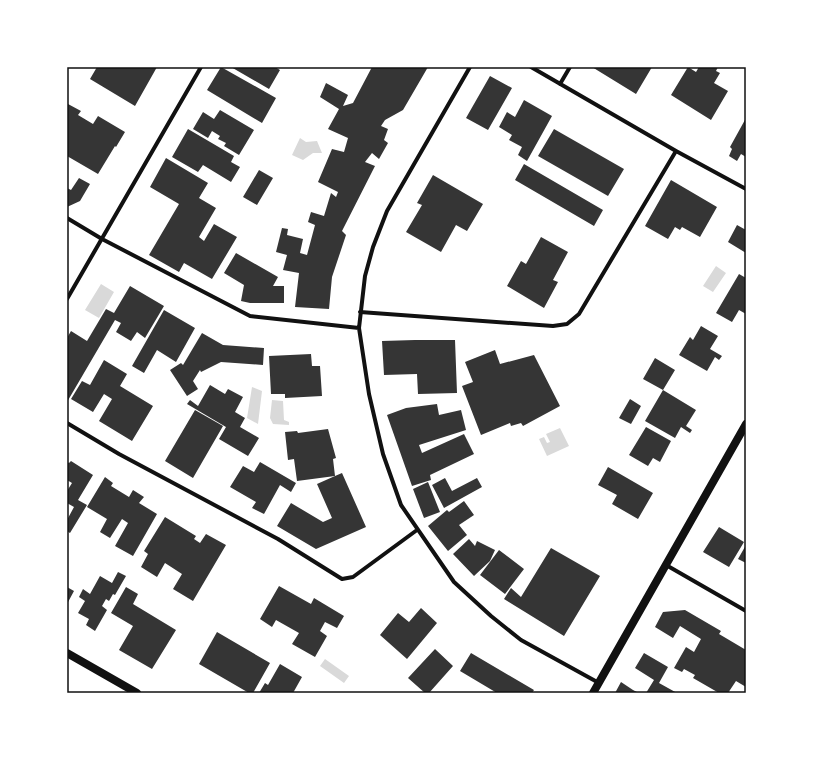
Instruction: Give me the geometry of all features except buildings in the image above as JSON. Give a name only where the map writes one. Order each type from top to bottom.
[{"type":"main road","points":[[593,693],[746,424]]},
{"type":"main road","points":[[67,653],[137,693]]},
{"type":"street","points":[[67,299],[201,67]]},
{"type":"street","points":[[470,67],[388,211],[373,247],[365,276],[359,328],[368,394],[383,454],[401,504],[417,530],[454,582],[520,640],[599,683]]},
{"type":"street","points":[[531,67],[676,151],[746,189]]},
{"type":"street","points":[[560,84],[570,67]]},
{"type":"street","points":[[360,312],[553,326],[567,324],[579,314],[676,151]]},
{"type":"street","points":[[67,218],[102,239],[250,316],[359,328]]},
{"type":"street","points":[[67,423],[119,454],[278,540],[342,579],[353,577],[417,530]]},
{"type":"street","points":[[666,565],[746,611]]},
{"type":"shaded area","points":[[300,138],[306,142],[317,141],[322,153],[313,153],[303,160],[292,155]]},
{"type":"shaded area","points":[[716,266],[726,273],[713,292],[703,286]]},
{"type":"shaded area","points":[[101,284],[114,292],[99,318],[85,310]]},
{"type":"shaded area","points":[[252,387],[262,391],[258,424],[247,418]]},
{"type":"shaded area","points":[[272,400],[283,401],[284,420],[289,422],[289,425],[273,424],[270,418]]},
{"type":"shaded area","points":[[560,428],[569,446],[547,456],[539,439],[544,437],[547,443],[550,442],[546,434]]},
{"type":"shaded area","points":[[325,659],[349,676],[344,683],[320,666]]}]
